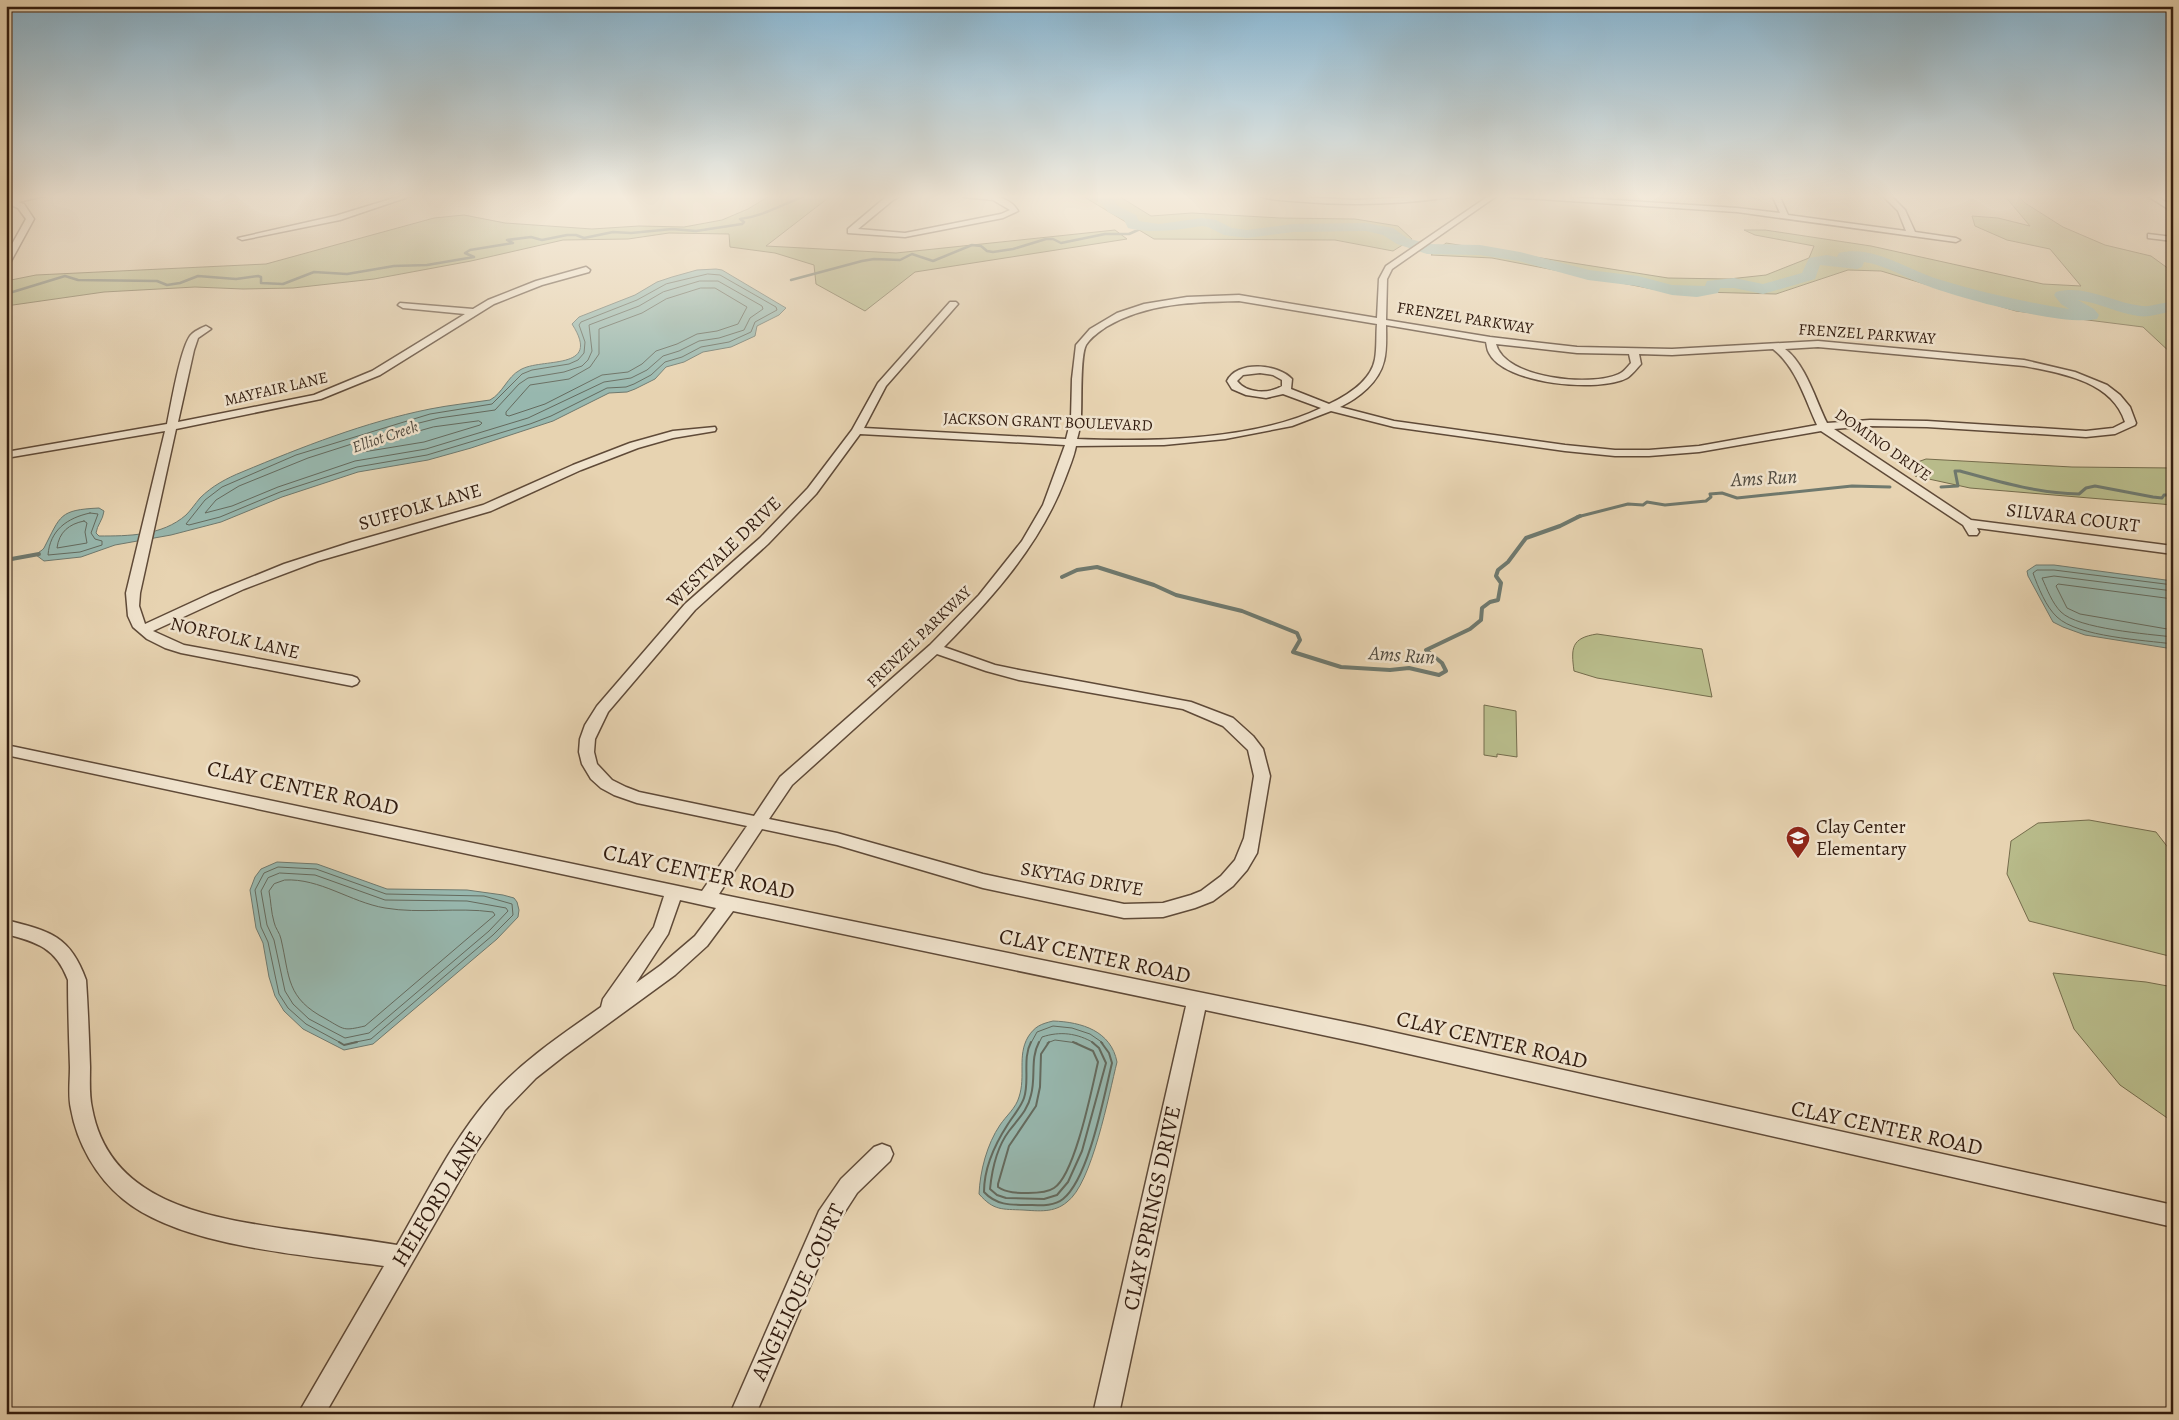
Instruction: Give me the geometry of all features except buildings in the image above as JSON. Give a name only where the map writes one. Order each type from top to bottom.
[{"type":"street","name":"JACKSON GRANT BOULEVARD","points":[[857,431],[1072,442],[1136,443],[1246,433],[1290,422],[1331,408],[1354,394],[1371,378],[1380,359],[1383,279],[1389,268],[1399,261]]},
{"type":"street","name":"MAYFAIR LANE","points":[[6,455],[295,403],[340,390],[376,373],[474,312],[511,293],[586,270]]},
{"type":"street","name":"FRENZEL PARKWAY","points":[[707,898],[776,793],[795,772],[936,648],[984,598],[1027,542],[1049,505],[1066,466],[1072,442],[1082,345],[1098,328],[1120,315],[1144,307],[1169,302],[1223,298],[1265,301],[1490,340],[1561,349],[1634,353],[1828,344],[2024,363],[2057,370],[2087,380],[2109,391],[2119,399],[2129,412],[2131,423],[2123,429],[2097,434],[1910,423],[1824,427]]},
{"type":"street","name":"WESTVALE DRIVE","points":[[660,802],[618,791],[597,776],[586,754],[588,736],[592,726],[602,709],[690,607],[764,541],[812,491],[857,431],[882,385],[952,304]]},
{"type":"street","points":[[404,305],[474,312]]},
{"type":"street","name":"NORFOLK LANE","points":[[206,328],[192,340],[131,605],[134,618],[142,630],[155,639],[181,649],[352,682]]},
{"type":"street","points":[[1490,340],[1491,349],[1494,354],[1508,365],[1529,374],[1572,383],[1598,382],[1623,376],[1634,368],[1636,358],[1634,353]]},
{"type":"street","name":"DOMINO DRIVE","points":[[1775,346],[1787,355],[1796,368],[1824,427],[1971,527]]},
{"type":"street","points":[[1283,390],[1288,383],[1286,379],[1269,371],[1244,371],[1233,377],[1232,382],[1234,386],[1248,393],[1267,394],[1283,390],[1331,408],[1371,419],[1412,427],[1615,453],[1699,449],[1824,427]]},
{"type":"street","name":"SUFFOLK LANE","points":[[142,630],[306,561],[365,542],[428,526],[489,507],[580,466],[675,434],[710,428]]},
{"type":"street","name":"SILVARA COURT","points":[[1971,527],[2173,550]]},
{"type":"street","name":"SKYTAG DRIVE","points":[[660,802],[867,846],[983,881],[1124,911],[1163,910],[1195,901],[1223,885],[1241,865],[1248,853],[1252,838],[1262,776],[1254,749],[1248,740],[1228,722],[1186,704],[1020,676],[991,668],[936,648]]},
{"type":"street","name":"CLAY CENTER ROAD","points":[[6,750],[1365,1036],[2173,1216]]},
{"type":"street","name":"HELFORD LANE","points":[[602,1016],[630,979],[662,929],[674,892]]},
{"type":"street","name":"HELFORD LANE","points":[[311,1414],[466,1148],[498,1103],[529,1072],[602,1016],[668,970],[701,941],[729,903]]},
{"type":"street","points":[[6,927],[49,941],[63,951],[74,969],[77,980],[81,1108],[85,1129],[98,1157],[119,1182],[161,1212],[191,1222],[257,1236],[402,1258]]},
{"type":"street","name":"CLAY SPRINGS DRIVE","points":[[1106,1414],[1197,1002]]},
{"type":"street","name":"ANGELIQUE COURT","points":[[743,1414],[827,1219],[849,1186],[882,1154]]},
{"type":"green space","points":[[276,261],[470,261],[374,279],[293,288],[243,289],[195,287],[104,292],[6,306],[6,281],[36,275],[266,264]]},
{"type":"green space","points":[[802,261],[984,261],[915,272],[865,311],[816,284],[814,265]]},
{"type":"green space","points":[[1509,261],[1562,261],[1668,278],[1729,279],[1766,275],[1801,261],[1940,261],[2043,284],[2081,286],[2060,261],[2158,261],[2173,272],[2173,355],[2143,327],[2016,311],[1881,271],[1848,270],[1776,294],[1663,291]]},
{"type":"green space","points":[[1926,459],[2072,467],[2173,468],[2173,505],[1970,488],[1915,476],[1912,464]]},
{"type":"green space","points":[[1597,634],[1702,649],[1712,697],[1597,678],[1574,671],[1573,650],[1575,645],[1582,638]]},
{"type":"green space","points":[[1484,705],[1516,711],[1517,757],[1497,754],[1497,757],[1484,755]]},
{"type":"green space","points":[[2089,820],[2156,832],[2173,854],[2173,957],[2029,921],[2007,874],[2011,841],[2038,823]]},
{"type":"green space","points":[[2053,973],[2146,982],[2173,987],[2173,1122],[2120,1085],[2074,1029]]},
{"type":"water","points":[[697,270],[722,270],[786,308],[779,315],[757,326],[755,336],[731,347],[703,352],[684,362],[666,367],[655,379],[635,389],[627,392],[609,393],[553,421],[428,460],[358,472],[282,497],[221,522],[171,535],[115,545],[81,557],[44,561],[36,555],[44,548],[58,521],[63,516],[76,510],[99,508],[104,511],[96,533],[99,536],[133,535],[156,531],[177,522],[186,515],[200,498],[220,483],[236,474],[288,453],[358,428],[406,414],[490,400],[520,370],[530,366],[566,360],[575,356],[580,350],[580,339],[572,324],[579,317],[635,295],[657,282]]},
{"type":"water","points":[[2036,565],[2054,565],[2173,581],[2173,649],[2085,635],[2053,622],[2028,576],[2027,571]]},
{"type":"water","points":[[277,862],[317,864],[387,889],[467,890],[503,895],[514,898],[517,902],[518,917],[497,939],[373,1044],[344,1050],[303,1029],[284,1011],[275,996],[269,977],[263,943],[256,928],[250,890],[255,877],[261,869]]},
{"type":"water","points":[[1053,1021],[1074,1023],[1094,1030],[1109,1043],[1114,1051],[1117,1062],[1092,1158],[1076,1192],[1062,1206],[1052,1210],[1041,1211],[999,1208],[989,1204],[979,1194],[985,1158],[995,1132],[1018,1101],[1022,1081],[1023,1051],[1028,1037],[1039,1026]]},
{"type":"waterway","points":[[6,294],[65,276],[78,280],[157,281],[167,285],[180,283],[198,276],[236,279],[258,276],[261,277],[261,283],[283,284],[314,272],[347,274],[394,266],[427,265],[449,261]]},
{"type":"waterway","points":[[791,280],[861,261]]},
{"type":"waterway","points":[[1536,261],[1588,275],[1638,281],[1672,290],[1697,292],[1712,290],[1713,284],[1734,283],[1763,289],[1809,276],[1814,261]]},
{"type":"waterway","points":[[1836,261],[1857,264],[1856,261]]},
{"type":"waterway","points":[[1878,261],[1933,283],[2009,304],[2075,315],[2091,315],[2066,301],[2062,295],[2096,298],[2139,311],[2154,311],[2162,307],[2173,307]]},
{"type":"waterway","name":"Ams Run","points":[[1941,487],[1958,486],[1955,471],[1960,471],[2048,492],[2079,494],[2086,488],[2095,486],[2153,497],[2162,498],[2164,495],[2173,495]]},
{"type":"waterway","name":"Ams Run","points":[[1579,516],[1628,504],[1643,505],[1647,502],[1665,505],[1706,501],[1711,497],[1710,494],[1722,493],[1737,498],[1852,486],[1890,487]]},
{"type":"waterway","name":"Ams Run","points":[[1062,577],[1077,570],[1097,567],[1154,585],[1176,595],[1242,611],[1297,633],[1300,640],[1293,652],[1341,667],[1390,670],[1409,668],[1439,675],[1446,671],[1442,663],[1426,650],[1470,629],[1481,620],[1482,608],[1490,602],[1498,600],[1501,583],[1496,576],[1498,570],[1508,562],[1526,538],[1560,526],[1579,516]]},
{"type":"waterway","name":"Elliot Creek","points":[[6,560],[39,554]]},
{"type":"place","name":"Clay Center Elementary","points":[[1798,859]]}]
